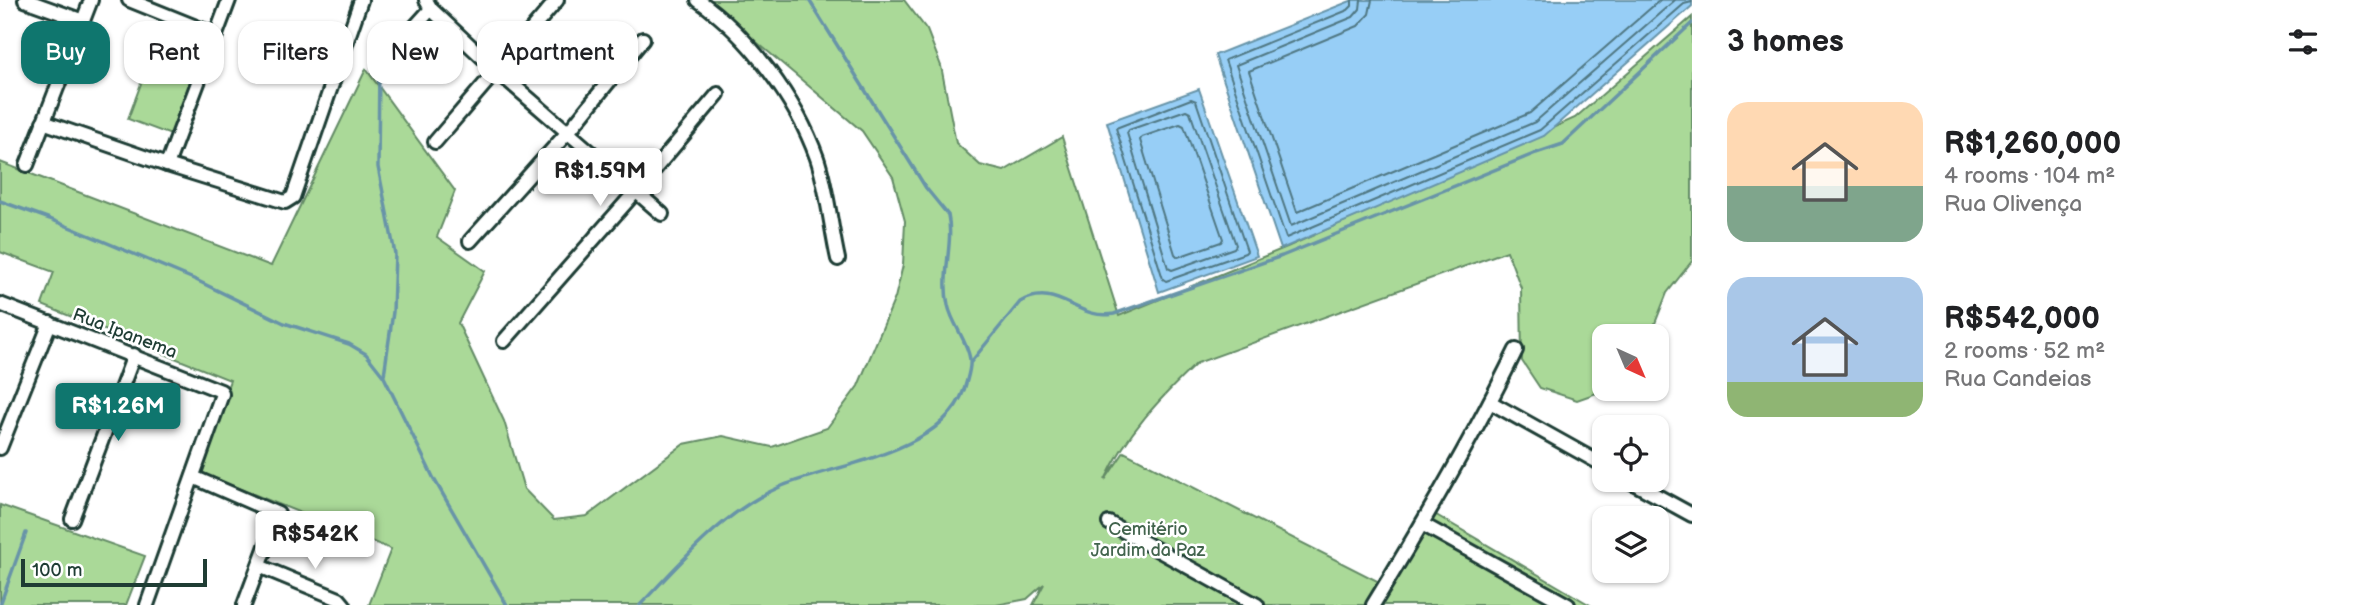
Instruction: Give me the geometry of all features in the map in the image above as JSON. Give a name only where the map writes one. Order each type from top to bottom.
[{"type":"street","points":[[25,0],[83,21],[91,0]]},
{"type":"street","points":[[129,0],[181,21]]},
{"type":"street","points":[[221,21],[229,0]]},
{"type":"street","points":[[43,122],[285,202],[293,197],[361,0]]},
{"type":"street","points":[[539,21],[557,0]]},
{"type":"street","points":[[698,0],[749,46],[795,108],[818,159],[838,259]]},
{"type":"street","points":[[416,21],[429,5],[477,52]]},
{"type":"street","points":[[470,241],[569,131],[643,39]]},
{"type":"street","points":[[27,165],[58,84]]},
{"type":"street","points":[[167,165],[198,84]]},
{"type":"street","points":[[435,142],[484,84]]},
{"type":"street","points":[[513,84],[662,214]]},
{"type":"street","points":[[504,341],[718,94]]},
{"type":"street","name":"Rua Ipanema","points":[[0,304],[221,391],[146,605]]},
{"type":"street","points":[[0,448],[50,323]]},
{"type":"street","points":[[1373,605],[1422,524],[1516,350]]},
{"type":"street","points":[[72,519],[134,355]]},
{"type":"street","points":[[1490,402],[1592,459]]},
{"type":"street","points":[[193,477],[278,514],[244,605]]},
{"type":"street","points":[[1650,492],[1692,515]]},
{"type":"street","points":[[1109,523],[1257,605]]},
{"type":"street","points":[[1422,524],[1568,605]]},
{"type":"street","points":[[259,566],[339,599],[344,605]]},
{"type":"green space","name":"Cemitério Jardim da Paz","points":[[707,0],[904,0],[927,30],[941,66],[956,143],[980,165],[1004,171],[1062,137],[1119,316],[1287,247],[1575,118],[1692,17],[1692,261],[1667,293],[1655,324],[1592,324],[1592,395],[1577,400],[1540,388],[1522,361],[1521,288],[1507,251],[1197,363],[1145,417],[1123,447],[1105,480],[1124,452],[1383,584],[1426,509],[1590,605],[1033,605],[1044,584],[1027,599],[996,605],[369,605],[391,549],[198,472],[230,380],[42,305],[54,272],[0,252],[0,162],[271,266],[366,69],[367,84],[377,84],[455,191],[437,237],[485,271],[458,323],[504,421],[524,489],[554,520],[587,516],[684,444],[723,436],[772,447],[827,428],[858,386],[895,298],[903,265],[905,221],[893,177],[862,131]]},
{"type":"green space","points":[[141,84],[191,84],[171,135],[128,119]]},
{"type":"green space","points":[[0,505],[145,556],[126,605],[0,605]]},
{"type":"water","points":[[1353,0],[1692,0],[1692,6],[1544,136],[1281,249],[1215,55]]},
{"type":"water","points":[[1199,89],[1257,256],[1159,292],[1107,122]]},
{"type":"waterway","points":[[640,605],[705,538],[761,496],[782,486],[890,451],[917,439],[939,424],[957,405],[968,377],[970,359],[950,312],[946,294],[950,236],[948,215],[926,188],[809,0]]},
{"type":"waterway","points":[[971,362],[1020,302],[1033,297],[1056,298],[1089,312],[1114,314],[1282,256],[1563,144],[1692,23]]},
{"type":"waterway","points":[[379,84],[378,167],[395,254],[393,312],[384,375]]},
{"type":"waterway","points":[[0,201],[196,280],[284,323],[349,344],[366,354],[384,377],[434,479],[507,605]]},
{"type":"waterway","points":[[0,605],[26,533]]}]
